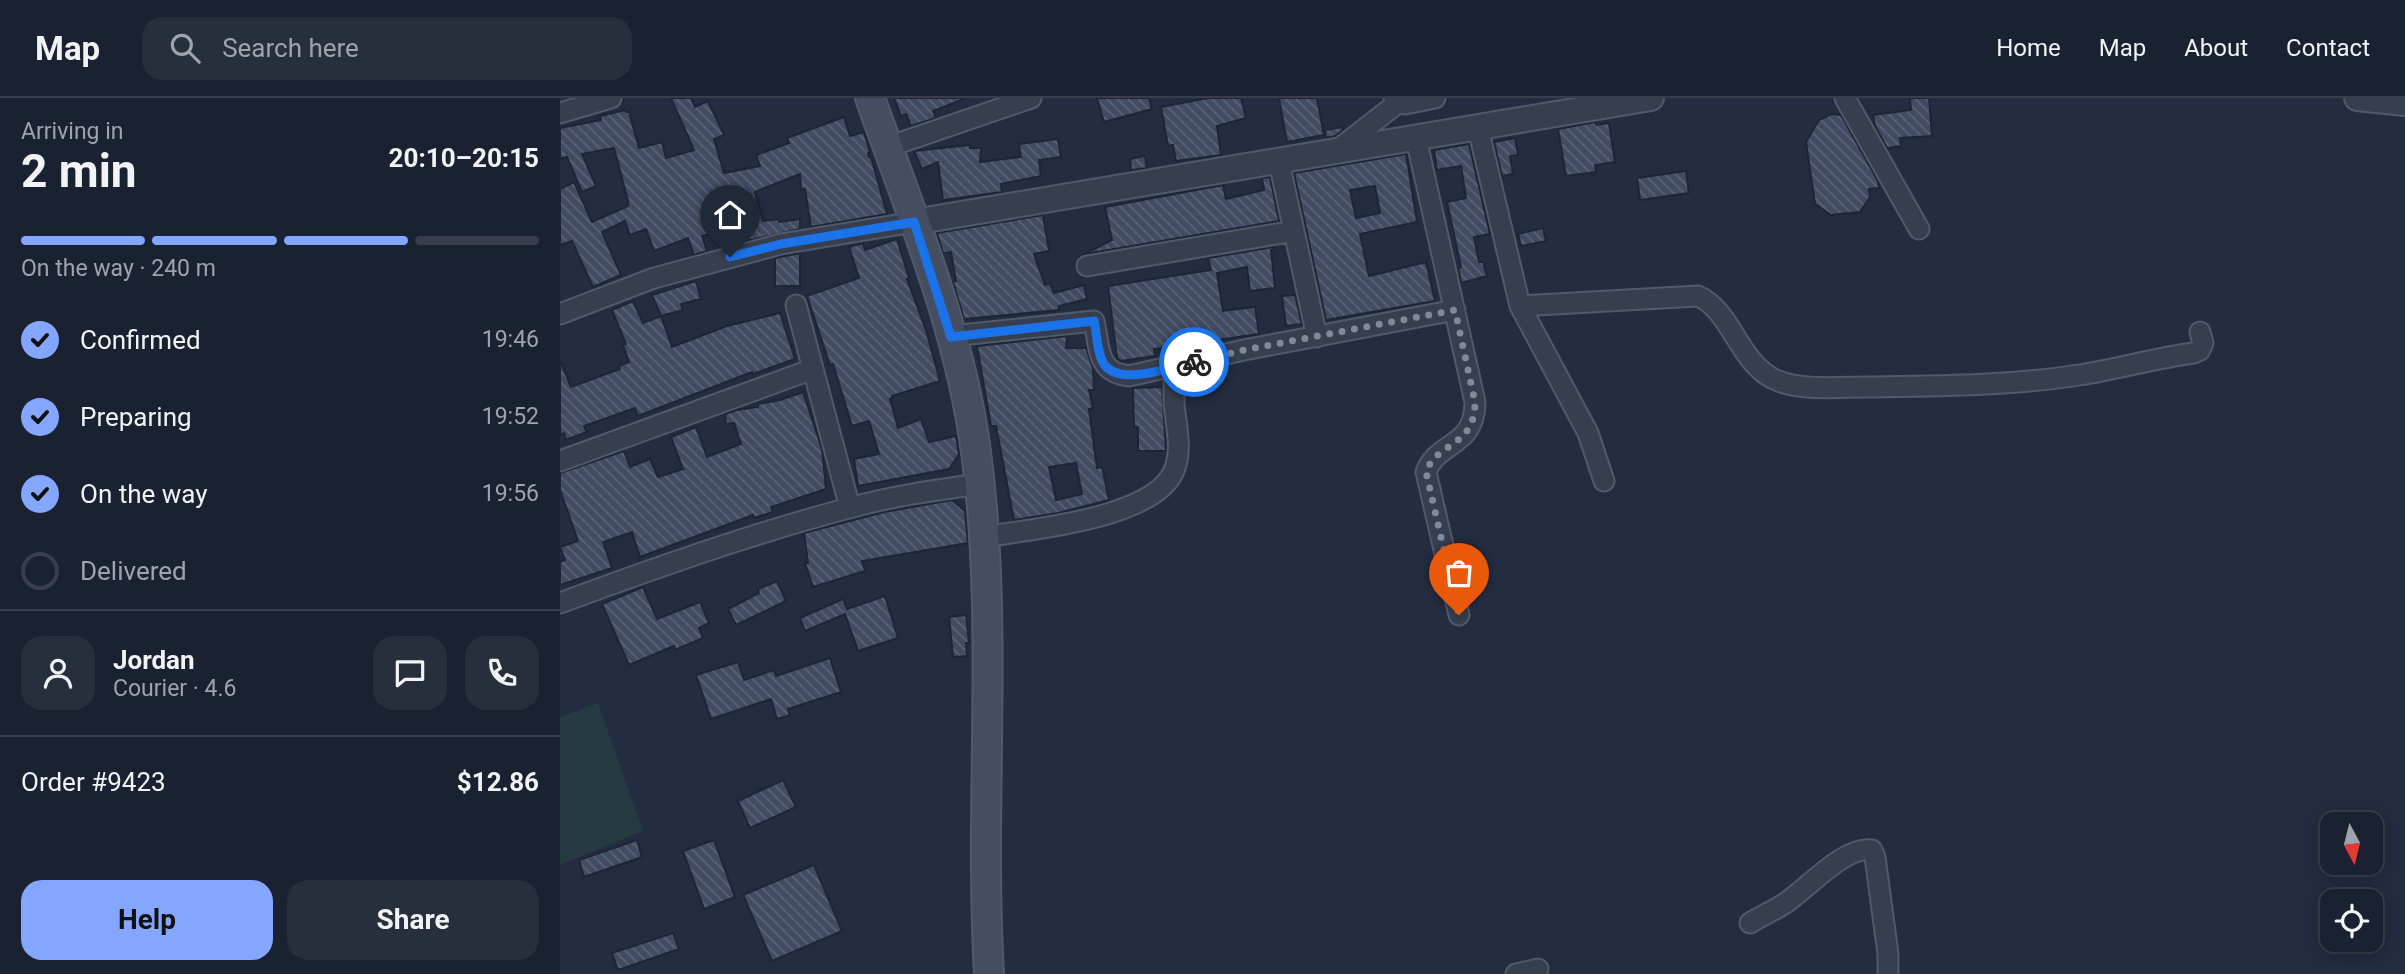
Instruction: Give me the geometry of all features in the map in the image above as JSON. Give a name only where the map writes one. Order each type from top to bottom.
[{"type":"main road","points":[[870,98],[951,337],[966,395],[980,484],[989,720],[986,915],[989,974]]},
{"type":"street","points":[[560,113],[611,98]]},
{"type":"street","points":[[983,116],[994,98]]},
{"type":"street","points":[[888,147],[1031,98]]},
{"type":"street","points":[[1335,152],[1396,100],[1414,104],[1435,98]]},
{"type":"street","points":[[560,314],[654,278],[781,244],[1648,98]]},
{"type":"street","points":[[1845,98],[1919,229]]},
{"type":"street","points":[[2357,98],[2405,103]]},
{"type":"street","points":[[1478,128],[1520,306],[1588,433],[1604,481]]},
{"type":"street","points":[[1416,138],[1475,402],[1475,416],[1468,432],[1434,459],[1426,472],[1459,615]]},
{"type":"street","points":[[1279,162],[1317,337]]},
{"type":"street","points":[[1087,266],[1294,231]]},
{"type":"street","points":[[1520,306],[1698,296],[1713,305],[1746,354],[1768,376],[1786,384],[1821,387],[1996,383],[2080,375],[2194,353],[2200,350],[2203,343],[2200,332]]},
{"type":"street","points":[[796,305],[850,508]]},
{"type":"street","points":[[951,337],[1094,321],[1102,363],[1114,374],[1129,376],[1244,350],[1455,310]]},
{"type":"street","points":[[984,537],[1076,521],[1126,509],[1147,499],[1163,486],[1174,471],[1179,452],[1174,367]]},
{"type":"street","points":[[560,461],[813,369]]},
{"type":"street","points":[[560,603],[706,550],[850,508],[914,494],[980,484]]},
{"type":"street","points":[[1750,923],[1785,903],[1842,859],[1866,849],[1872,850],[1888,954],[1888,974]]},
{"type":"street","points":[[1516,974],[1538,969]]},
{"type":"shaded area","points":[[598,703],[643,831],[560,865],[560,717]]},
{"type":"building","points":[[671,98],[691,98],[695,107],[708,101],[724,135],[714,139],[724,173],[760,166],[756,155],[789,143],[787,138],[844,117],[850,136],[864,132],[887,214],[811,227],[805,189],[801,190],[800,174],[755,192],[763,221],[800,219],[800,229],[746,241],[743,227],[702,236],[707,251],[694,255],[688,238],[654,251],[646,229],[630,235],[625,221],[602,232],[621,275],[593,287],[572,241],[560,245],[560,189],[574,182],[592,222],[628,206],[628,201],[614,148],[582,154],[596,186],[582,192],[567,157],[560,159],[560,128],[601,120],[600,116],[625,110],[629,112],[639,148],[662,142],[666,158],[694,150]]},
{"type":"building","points":[[894,98],[964,99],[933,111],[936,118],[911,126],[906,114],[901,116]]},
{"type":"building","points":[[1097,98],[1149,98],[1152,109],[1104,122]]},
{"type":"building","points":[[1208,98],[1241,98],[1246,118],[1217,126],[1221,155],[1176,161],[1173,145],[1168,146],[1161,107]]},
{"type":"building","points":[[1279,98],[1317,98],[1324,135],[1287,142]]},
{"type":"building","points":[[1910,98],[1929,98],[1932,136],[1900,138],[1901,146],[1887,148],[1875,126],[1873,115],[1911,110]]},
{"type":"building","points":[[1831,114],[1841,115],[1878,181],[1879,188],[1869,189],[1870,197],[1860,212],[1831,215],[1815,204],[1806,142],[1819,120]]},
{"type":"building","points":[[1595,122],[1596,125],[1609,123],[1615,162],[1595,165],[1596,172],[1566,176],[1558,129]]},
{"type":"building","points":[[1342,127],[1343,130],[1335,136],[1326,138],[1325,130]]},
{"type":"building","points":[[1515,138],[1518,155],[1510,156],[1513,174],[1502,176],[1494,142]]},
{"type":"building","points":[[1058,139],[1061,157],[1039,160],[1041,176],[1001,184],[1002,192],[943,200],[938,162],[922,169],[914,151],[970,145],[970,148],[981,148],[980,162],[1021,157],[1019,144]]},
{"type":"building","points":[[1469,144],[1490,234],[1474,237],[1479,262],[1483,262],[1487,276],[1461,283],[1458,268],[1461,267],[1447,202],[1466,198],[1461,166],[1437,170],[1434,150]]},
{"type":"building","points":[[1406,154],[1417,222],[1360,234],[1369,276],[1426,262],[1435,301],[1326,320],[1294,173]],"holes":[[[1375,186],[1380,213],[1356,218],[1350,190]]]},
{"type":"building","points":[[1145,156],[1147,168],[1131,170],[1130,159]]},
{"type":"building","points":[[1686,171],[1689,193],[1640,200],[1637,178]]},
{"type":"building","points":[[1270,177],[1279,221],[1079,257],[1112,240],[1105,207],[1223,185],[1226,199],[1264,190],[1262,178]]},
{"type":"building","points":[[1043,215],[1049,251],[1034,254],[1045,285],[1050,283],[1054,293],[1084,285],[1087,299],[1059,306],[1059,310],[964,319],[953,282],[956,281],[951,252],[943,253],[937,233]]},
{"type":"building","points":[[1543,228],[1546,241],[1521,246],[1518,234]]},
{"type":"building","points":[[897,239],[940,381],[892,396],[890,399],[898,428],[921,419],[929,442],[956,436],[959,454],[949,469],[858,486],[854,459],[879,454],[869,421],[852,426],[833,364],[830,365],[807,296],[859,278],[849,247],[863,243],[865,250]]},
{"type":"building","points":[[1273,247],[1274,250],[1271,250],[1275,288],[1250,291],[1247,267],[1217,273],[1223,311],[1255,307],[1259,334],[1154,349],[1155,356],[1121,361],[1117,358],[1108,286],[1211,270],[1208,258]]},
{"type":"building","points":[[800,253],[800,286],[775,286],[775,258]]},
{"type":"building","points":[[696,281],[701,299],[681,304],[683,310],[661,316],[652,295]]},
{"type":"building","points":[[1295,295],[1302,324],[1286,326],[1282,296]]},
{"type":"building","points":[[633,301],[643,323],[661,316],[672,347],[727,326],[780,313],[795,359],[753,374],[752,372],[638,416],[635,408],[584,426],[587,432],[566,440],[564,433],[560,435],[560,360],[571,387],[620,369],[619,366],[629,362],[623,345],[626,344],[612,310]]},
{"type":"building","points":[[1067,336],[1066,348],[1086,348],[1093,368],[1094,390],[1089,390],[1093,408],[1089,409],[1097,468],[1102,467],[1109,500],[1058,513],[1014,520],[996,426],[991,426],[977,346]],"holes":[[[1076,463],[1082,494],[1056,500],[1049,467]]]},
{"type":"building","points":[[1162,387],[1166,451],[1138,451],[1133,388]]},
{"type":"building","points":[[803,392],[822,449],[826,489],[771,507],[773,512],[754,518],[753,515],[640,557],[632,532],[603,542],[612,568],[560,585],[560,562],[565,560],[560,547],[578,541],[560,490],[560,473],[624,451],[630,467],[650,459],[658,477],[683,469],[671,437],[696,427],[707,457],[741,444],[734,423],[726,424],[725,414],[758,407],[758,404]]},
{"type":"building","points":[[952,500],[965,511],[968,543],[862,561],[865,571],[813,587],[805,563],[808,563],[804,533],[884,512]]},
{"type":"building","points":[[777,581],[786,601],[736,625],[728,609],[759,593],[758,589]]},
{"type":"building","points":[[643,587],[657,619],[700,602],[709,623],[699,628],[703,638],[675,650],[674,646],[629,665],[602,604]]},
{"type":"building","points":[[885,596],[898,638],[858,651],[845,614],[805,631],[800,618],[843,599],[847,609]]},
{"type":"building","points":[[966,615],[969,643],[966,643],[967,656],[953,657],[949,617]]},
{"type":"building","points":[[830,658],[841,692],[788,709],[790,715],[777,719],[771,699],[711,719],[696,675],[738,662],[744,680],[774,670],[776,676]]},
{"type":"building","points":[[783,780],[796,807],[750,828],[738,801]]},
{"type":"building","points":[[637,840],[642,857],[584,877],[579,860]]},
{"type":"building","points":[[714,840],[735,897],[704,909],[683,851]]},
{"type":"building","points":[[814,865],[842,931],[772,961],[743,895]]},
{"type":"building","points":[[673,933],[679,949],[618,970],[612,953]]},
{"type":"way so far","points":[[1194,362],[1455,310],[1475,402],[1475,416],[1468,432],[1429,465],[1426,479],[1459,615]]},
{"type":"route","points":[[730,257],[781,244],[914,222],[951,337],[1094,321],[1102,363],[1114,374],[1129,376],[1194,362]]}]
